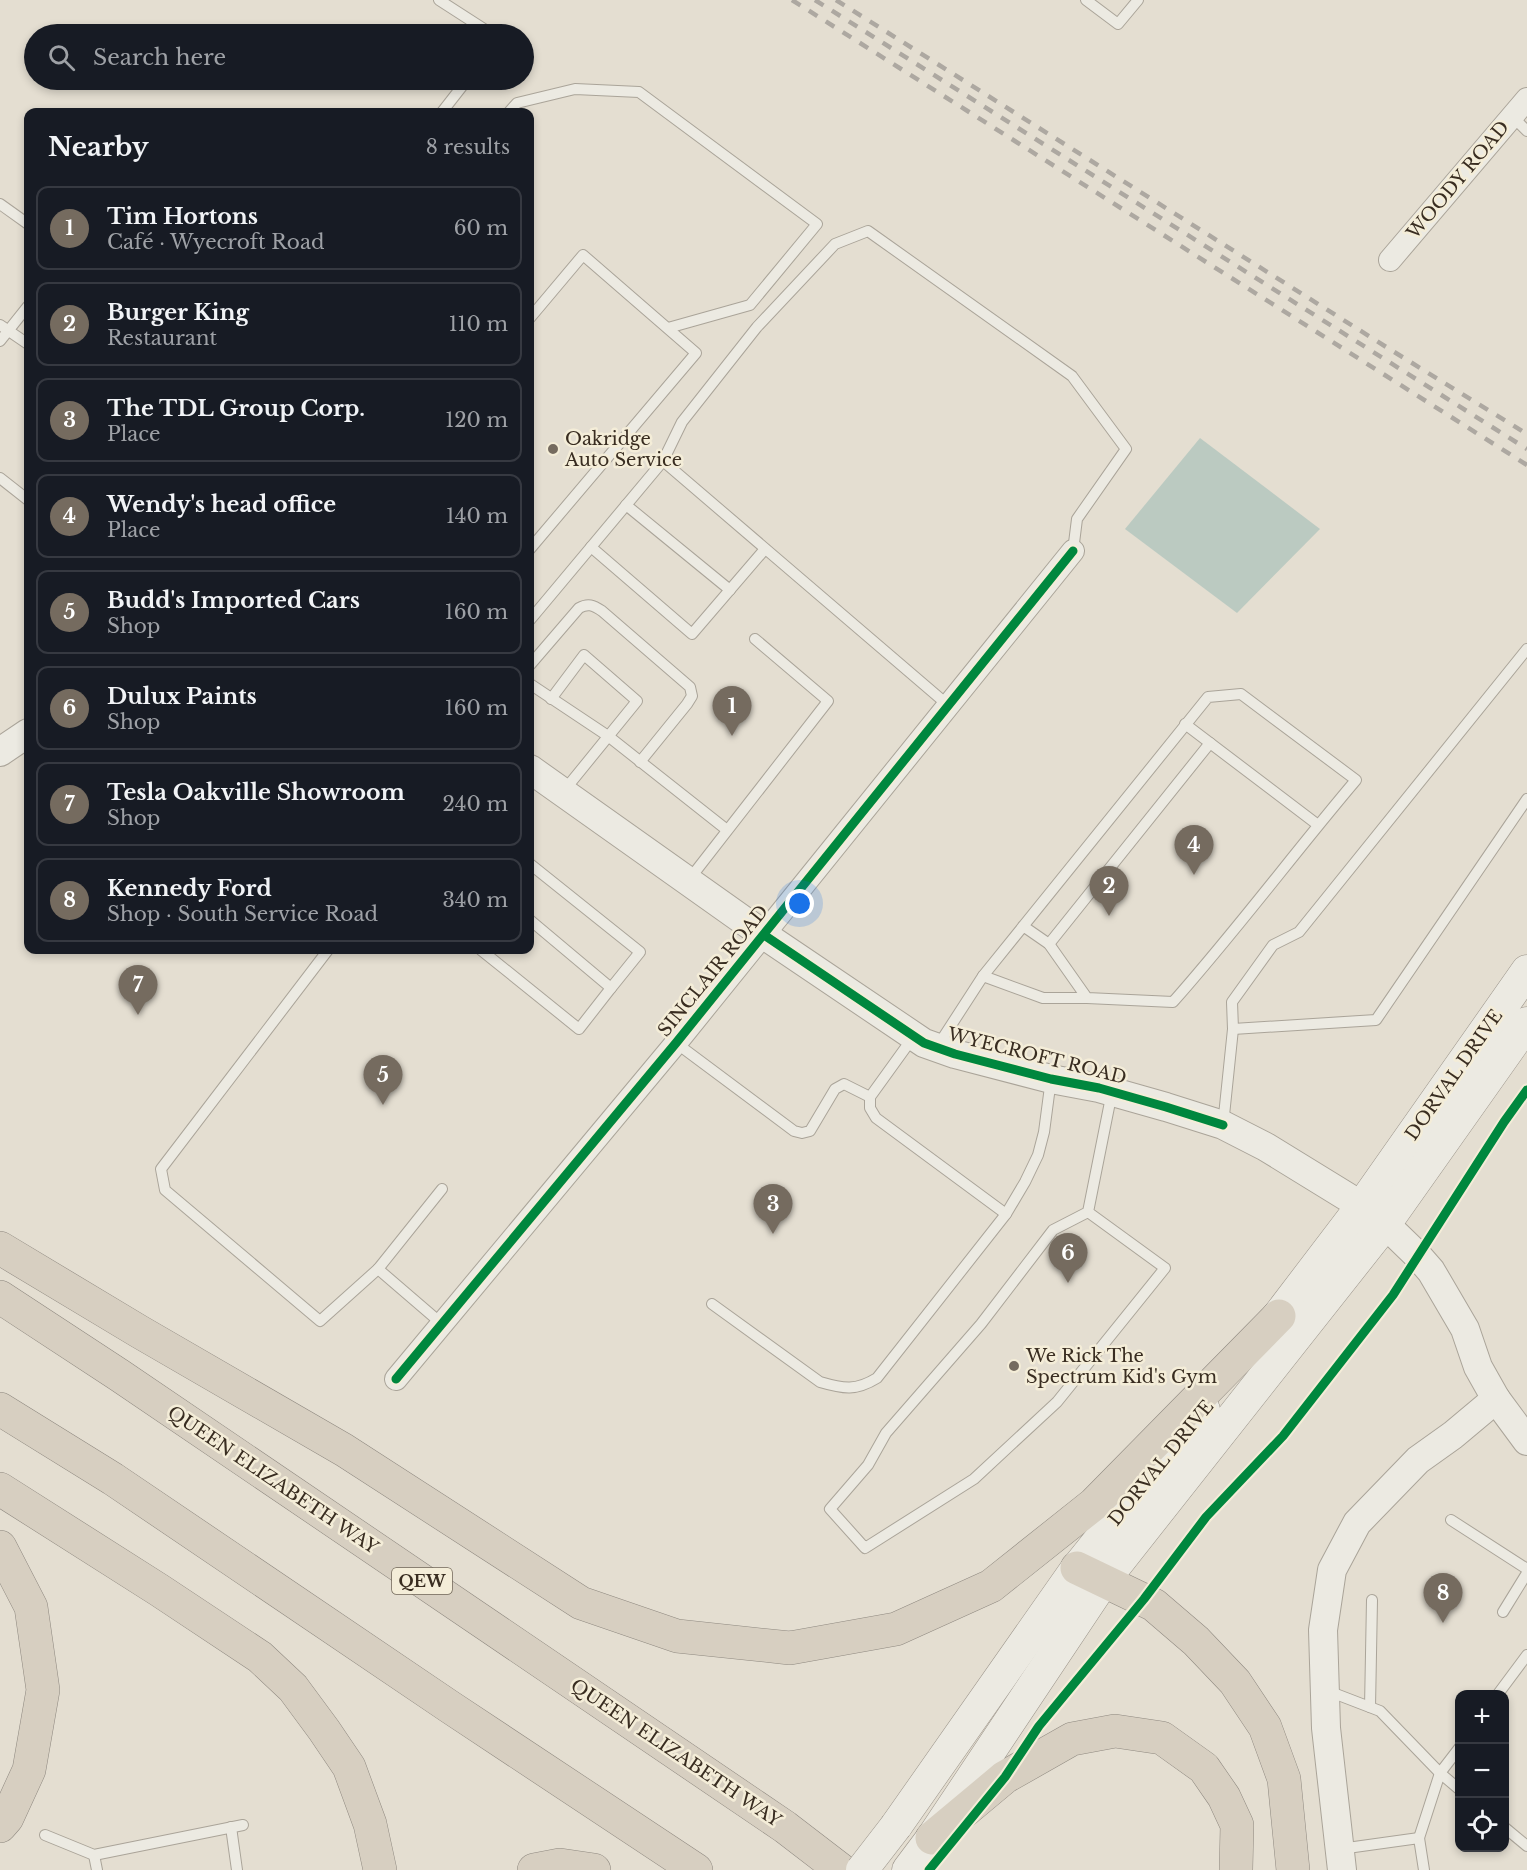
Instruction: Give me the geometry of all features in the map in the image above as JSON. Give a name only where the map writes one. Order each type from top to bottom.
[{"type":"highway","points":[[0,1248],[344,1450],[581,1603],[677,1636],[790,1648],[896,1629],[991,1586],[1094,1504],[1280,1316]]},
{"type":"highway","name":"QUEEN ELIZABETH WAY","points":[[0,1297],[119,1375],[785,1827],[842,1870]]},
{"type":"highway","points":[[0,1409],[113,1479],[696,1870]]},
{"type":"highway","points":[[0,1489],[260,1657],[293,1688],[348,1767],[370,1824],[380,1870]]},
{"type":"highway","points":[[0,1547],[31,1607],[43,1690],[29,1770],[7,1818],[0,1826]]},
{"type":"highway","points":[[1090,1574],[1154,1605],[1196,1641],[1235,1682],[1265,1727],[1284,1779],[1293,1870]]},
{"type":"highway","points":[[922,1852],[1005,1777],[1072,1739],[1115,1731],[1162,1738],[1204,1768],[1224,1797],[1237,1825],[1236,1870]]},
{"type":"highway","points":[[785,1827],[879,1870]]},
{"type":"highway","points":[[534,1870],[560,1865],[594,1870]]},
{"type":"main road","name":"DORVAL DRIVE","points":[[922,1852],[1090,1574],[1280,1316],[1373,1215],[1527,971]]},
{"type":"main road","name":"DORVAL DRIVE","points":[[862,1870],[1090,1574],[1527,1023]]},
{"type":"street","name":"WOODY ROAD","points":[[1390,260],[1520,123],[1527,99]]},
{"type":"street","name":"SINCLAIR ROAD","points":[[396,1379],[676,1043],[1073,551]]},
{"type":"street","points":[[0,752],[24,735]]},
{"type":"street","name":"WYECROFT ROAD","points":[[534,772],[764,935],[926,1042],[955,1054],[1112,1092],[1223,1125],[1266,1147],[1373,1215],[1431,1271],[1466,1329],[1478,1367],[1496,1399],[1527,1441]]},
{"type":"street","points":[[1341,1860],[1324,1690],[1323,1630],[1332,1570],[1357,1523],[1418,1460],[1453,1435],[1496,1399]]},
{"type":"lane","points":[[439,0],[476,24]]},
{"type":"lane","points":[[1086,0],[1118,24],[1138,0]]},
{"type":"lane","points":[[513,108],[517,103],[575,89],[639,92],[817,224],[750,305],[668,328]]},
{"type":"lane","points":[[445,108],[459,90]]},
{"type":"lane","points":[[0,204],[24,221]]},
{"type":"lane","points":[[534,615],[663,460],[682,423],[757,327],[835,244],[868,231],[1072,376],[1126,449],[1077,519],[1073,551]]},
{"type":"lane","points":[[534,313],[583,255],[696,353],[534,544]]},
{"type":"lane","points":[[0,341],[4,328],[24,310]]},
{"type":"lane","points":[[4,328],[24,341]]},
{"type":"lane","points":[[663,460],[949,705]]},
{"type":"lane","points":[[0,478],[24,497]]},
{"type":"lane","points":[[626,505],[730,590]]},
{"type":"lane","points":[[591,547],[693,633],[765,549]]},
{"type":"lane","points":[[534,660],[579,608],[584,605],[593,605],[690,687],[692,696],[687,704],[640,762]]},
{"type":"lane","points":[[687,881],[828,701],[755,639]]},
{"type":"lane","points":[[1223,1125],[1233,1029],[1232,1002],[1273,945],[1299,932],[1527,649]]},
{"type":"lane","points":[[551,699],[584,655],[637,701],[563,793]]},
{"type":"lane","points":[[534,687],[608,736],[727,830]]},
{"type":"lane","points":[[983,976],[1043,998],[1173,1002],[1206,966],[1356,780],[1241,694],[1208,697],[983,976],[926,1042],[870,1097],[870,1108],[876,1118],[1006,1214]]},
{"type":"lane","points":[[1185,724],[1318,825]]},
{"type":"lane","points":[[1049,944],[1210,743]]},
{"type":"lane","points":[[1233,1029],[1376,1020],[1527,799]]},
{"type":"lane","points":[[486,954],[579,1029],[640,952],[534,867]]},
{"type":"lane","points":[[534,923],[611,987]]},
{"type":"lane","points":[[1023,926],[1049,944],[1087,998]]},
{"type":"lane","points":[[325,954],[161,1169],[165,1190],[320,1321],[378,1269],[442,1189]]},
{"type":"lane","points":[[676,1043],[794,1131],[802,1133],[810,1131],[835,1089],[844,1084],[870,1097]]},
{"type":"lane","points":[[712,1304],[820,1382],[841,1388],[864,1386],[878,1378],[1006,1214],[1025,1182],[1038,1155],[1044,1132],[1051,1079]]},
{"type":"lane","points":[[1088,1212],[1112,1092]]},
{"type":"lane","points":[[1088,1212],[1165,1268],[1057,1402],[974,1479],[865,1548],[830,1509],[868,1466],[886,1433],[981,1324],[1053,1230],[1088,1212]]},
{"type":"lane","points":[[378,1269],[442,1324]]},
{"type":"lane","points":[[1451,1520],[1527,1571],[1503,1612]]},
{"type":"lane","points":[[1370,1707],[1372,1600]]},
{"type":"lane","points":[[1502,1690],[1527,1655]]},
{"type":"lane","points":[[1324,1690],[1380,1711],[1455,1786]]},
{"type":"lane","points":[[1424,1870],[1419,1838],[1440,1773],[1455,1754]]},
{"type":"lane","points":[[45,1835],[94,1855],[243,1825]]},
{"type":"lane","points":[[231,1827],[237,1870]]},
{"type":"lane","points":[[1509,1831],[1527,1846]]},
{"type":"lane","points":[[1341,1860],[1419,1838]]},
{"type":"lane","points":[[94,1855],[97,1870]]},
{"type":"shaded area","points":[[1200,438],[1320,529],[1237,613],[1125,529]]},
{"type":"railway","points":[[792,0],[1527,465]]},
{"type":"railway","points":[[815,0],[1527,449]]},
{"type":"railway","points":[[836,0],[1527,434]]},
{"type":"cycle path","points":[[396,1379],[676,1043],[1073,551]]},
{"type":"cycle path","points":[[764,935],[924,1043],[955,1054],[1051,1079],[1099,1088],[1223,1125]]},
{"type":"cycle path","points":[[929,1870],[1005,1777],[1039,1726],[1144,1599],[1206,1517],[1283,1436],[1393,1295],[1527,1090]]},
{"type":"place","name":"Oakridge Auto Service","points":[[553,449]]},
{"type":"place","name":"Tim Hortons","points":[[732,736]]},
{"type":"place","name":"Wendy's head office","points":[[1194,875]]},
{"type":"place","name":"Burger King","points":[[1109,916]]},
{"type":"place","name":"Tesla Oakville Showroom","points":[[138,1015]]},
{"type":"place","name":"Budd's Imported Cars","points":[[383,1105]]},
{"type":"place","name":"The TDL Group Corp.","points":[[773,1234]]},
{"type":"place","name":"Dulux Paints","points":[[1068,1283]]},
{"type":"place","name":"We Rick The Spectrum Kid's Gym","points":[[1014,1366]]},
{"type":"place","name":"Kennedy Ford","points":[[1443,1623]]}]
